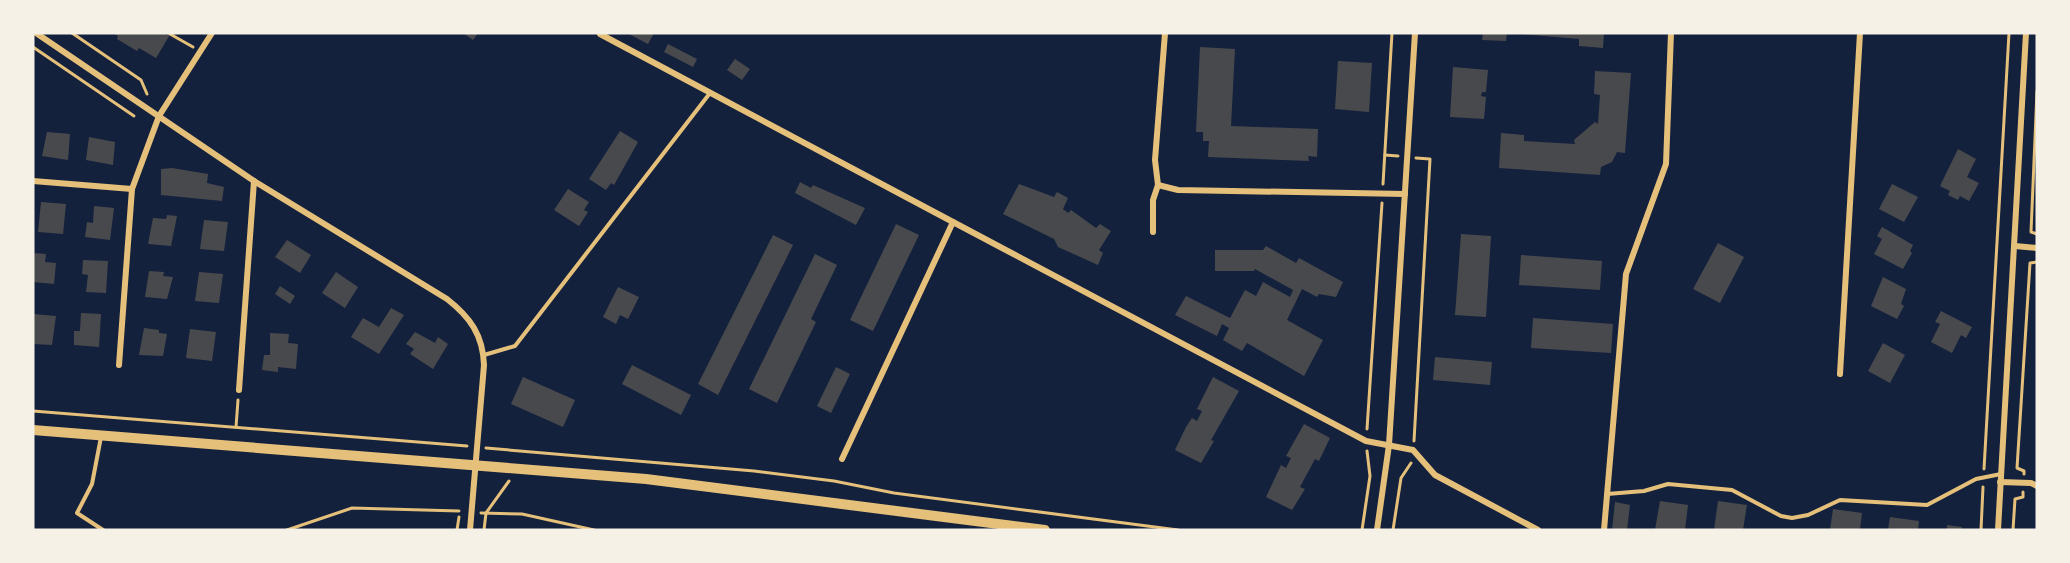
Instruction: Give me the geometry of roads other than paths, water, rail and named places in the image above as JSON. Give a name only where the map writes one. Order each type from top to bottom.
[{"type":"street","points":[[36,33],[254,181],[447,299],[470,320],[480,337],[484,355],[470,530]]},
{"type":"street","points":[[119,365],[132,189],[159,116],[212,33]]},
{"type":"street","points":[[1154,232],[1153,200],[1158,185],[1155,160],[1165,33]]},
{"type":"street","points":[[1377,530],[1389,445],[1415,33]]},
{"type":"street","points":[[1604,530],[1626,273],[1666,164],[1671,33]]},
{"type":"street","points":[[1840,374],[1860,33]]},
{"type":"street","points":[[1998,530],[2026,33]]},
{"type":"street","points":[[600,34],[1366,441],[1413,450],[1435,475],[1538,530]]},
{"type":"street","points":[[33,181],[132,189]]},
{"type":"street","points":[[239,390],[254,181]]},
{"type":"street","points":[[1158,185],[1178,190],[1405,194]]},
{"type":"street","points":[[842,459],[953,222]]},
{"type":"street","points":[[2015,246],[2037,248]]},
{"type":"street","points":[[33,430],[646,479],[1044,530]]},
{"type":"street","points":[[2000,482],[2037,486]]},
{"type":"lane","points":[[484,355],[515,346],[710,93]]},
{"type":"lane","points":[[102,436],[92,484],[78,513],[103,530]]},
{"type":"lane","points":[[1607,494],[1644,491],[1668,484],[1732,490],[1781,516],[1792,518],[1808,515],[1840,500],[1927,505],[1984,476],[2001,474]]}]
